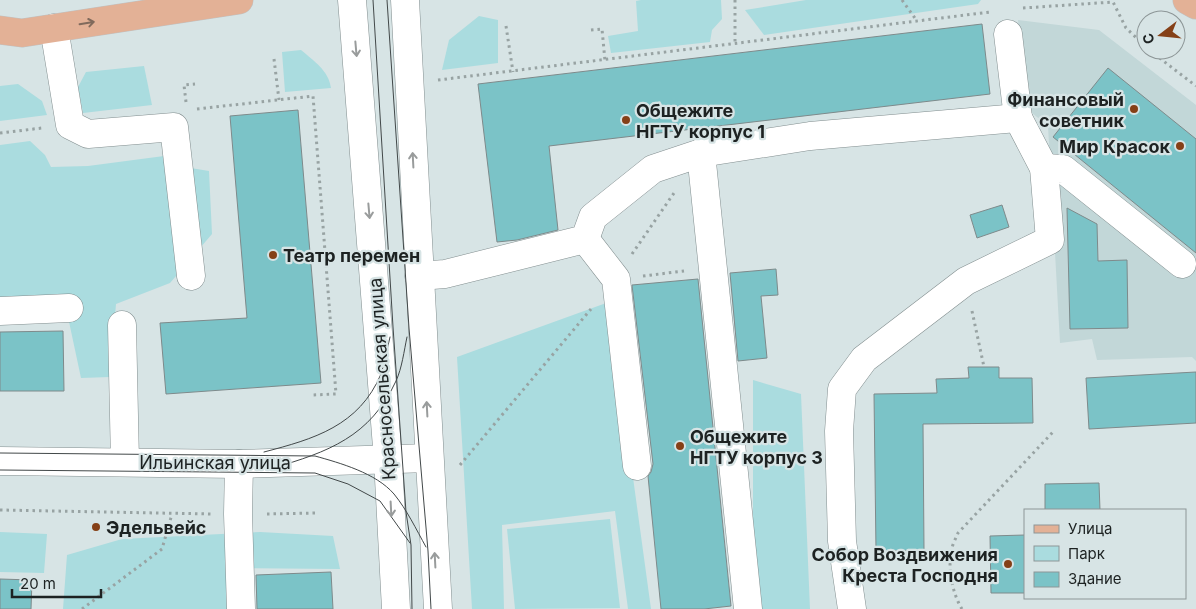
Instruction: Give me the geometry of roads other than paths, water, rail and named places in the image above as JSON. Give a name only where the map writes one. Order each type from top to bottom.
[{"type":"main road","points":[[7,34],[239,0]]},
{"type":"main road","points":[[1187,0],[1196,4]]},
{"type":"street","name":"Красносельская улица","points":[[352,0],[388,460],[396,609]]},
{"type":"street","points":[[404,0],[438,609]]},
{"type":"street","points":[[852,609],[842,541],[839,431],[842,390],[864,359],[966,281],[1050,240],[1044,168],[1018,118],[1006,18]]},
{"type":"street","points":[[54,28],[70,125],[88,134],[174,127],[190,276]]},
{"type":"street","points":[[585,239],[593,217],[653,169],[701,154],[810,136],[1018,118]]},
{"type":"street","points":[[701,154],[748,609]]},
{"type":"street","points":[[1044,168],[1063,169],[1182,264]]},
{"type":"street","points":[[419,276],[445,274],[585,239]]},
{"type":"street","points":[[585,239],[616,279],[637,466]]},
{"type":"street","points":[[0,311],[68,308]]},
{"type":"street","points":[[122,325],[125,462]]},
{"type":"street","name":"Ильинская улица","points":[[0,461],[239,464],[429,458]]},
{"type":"street","points":[[239,464],[238,514],[242,609]]},
{"type":"tram line","points":[[373,0],[393,327],[406,512],[411,545],[412,609]]},
{"type":"tram line","points":[[387,0],[409,328],[428,551],[431,609]]},
{"type":"tram line","points":[[264,452],[300,442],[333,428],[347,418],[372,392],[381,374],[390,337]]},
{"type":"tram line","points":[[273,468],[312,456],[345,440],[374,416],[386,400],[396,381],[407,337]]},
{"type":"tram line","points":[[0,453],[315,456],[357,470],[378,480],[394,494],[403,506],[426,547]]},
{"type":"tram line","points":[[0,470],[315,473],[348,484],[380,501],[410,543]]},
{"type":"place","name":"Финансовый советник","points":[[1134,109]]},
{"type":"place","name":"Общежите НГТУ корпус 1","points":[[626,120]]},
{"type":"place","name":"Мир Красок","points":[[1180,146]]},
{"type":"place","name":"Театр перемен","points":[[273,255]]},
{"type":"place","name":"Общежите НГТУ корпус 3","points":[[680,446]]},
{"type":"place","name":"Эдельвейс","points":[[96,527]]},
{"type":"place","name":"Собор Воздвижения Креста Господня","points":[[1008,564]]}]
